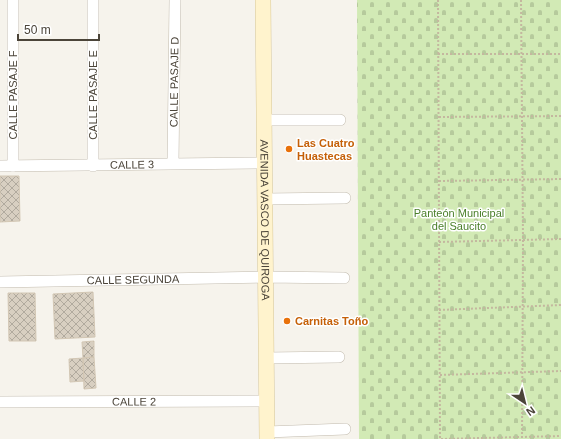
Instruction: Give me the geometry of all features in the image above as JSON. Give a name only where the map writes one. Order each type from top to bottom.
[{"type":"main road","name":"AVENIDA VASCO DE QUIROGA","points":[[263,0],[267,435]]},
{"type":"street","name":"CALLE PASAJE F","points":[[13,0],[13,166]]},
{"type":"street","name":"CALLE PASAJE E","points":[[93,166],[94,0]]},
{"type":"street","name":"CALLE PASAJE D","points":[[173,163],[175,0]]},
{"type":"street","points":[[264,120],[340,120]]},
{"type":"street","name":"CALLE 3","points":[[0,166],[264,163]]},
{"type":"street","points":[[265,199],[344,198]]},
{"type":"street","name":"CALLE SEGUNDA","points":[[0,282],[266,277],[344,278]]},
{"type":"street","points":[[267,358],[339,357]]},
{"type":"street","name":"CALLE 2","points":[[0,402],[267,401]]},
{"type":"street","points":[[267,435],[345,429]]},
{"type":"path","points":[[438,0],[440,439],[561,436]]},
{"type":"path","points":[[521,0],[523,240],[522,438]]},
{"type":"path","points":[[438,54],[561,54]]},
{"type":"path","points":[[438,117],[561,116]]},
{"type":"path","points":[[439,181],[561,179]]},
{"type":"path","points":[[439,242],[561,239]]},
{"type":"path","points":[[439,310],[561,305]]},
{"type":"path","points":[[440,374],[561,371]]},
{"type":"green space","name":"Panteón Municipal del Saucito","points":[[357,0],[561,0],[561,439],[359,439]]},
{"type":"building","points":[[0,176],[19,176],[20,221],[0,222]]},
{"type":"building","points":[[93,292],[95,337],[55,339],[53,294]]},
{"type":"building","points":[[8,293],[35,293],[36,341],[9,341]]},
{"type":"building","points":[[94,341],[94,357],[83,358],[82,342]]},
{"type":"building","points":[[94,357],[96,388],[84,389],[83,358]]},
{"type":"building","points":[[83,358],[84,381],[70,382],[69,359]]},
{"type":"place","name":"Las Cuatro Huastecas","points":[[289,149]]},
{"type":"place","name":"Carnitas Toño","points":[[287,321]]}]
